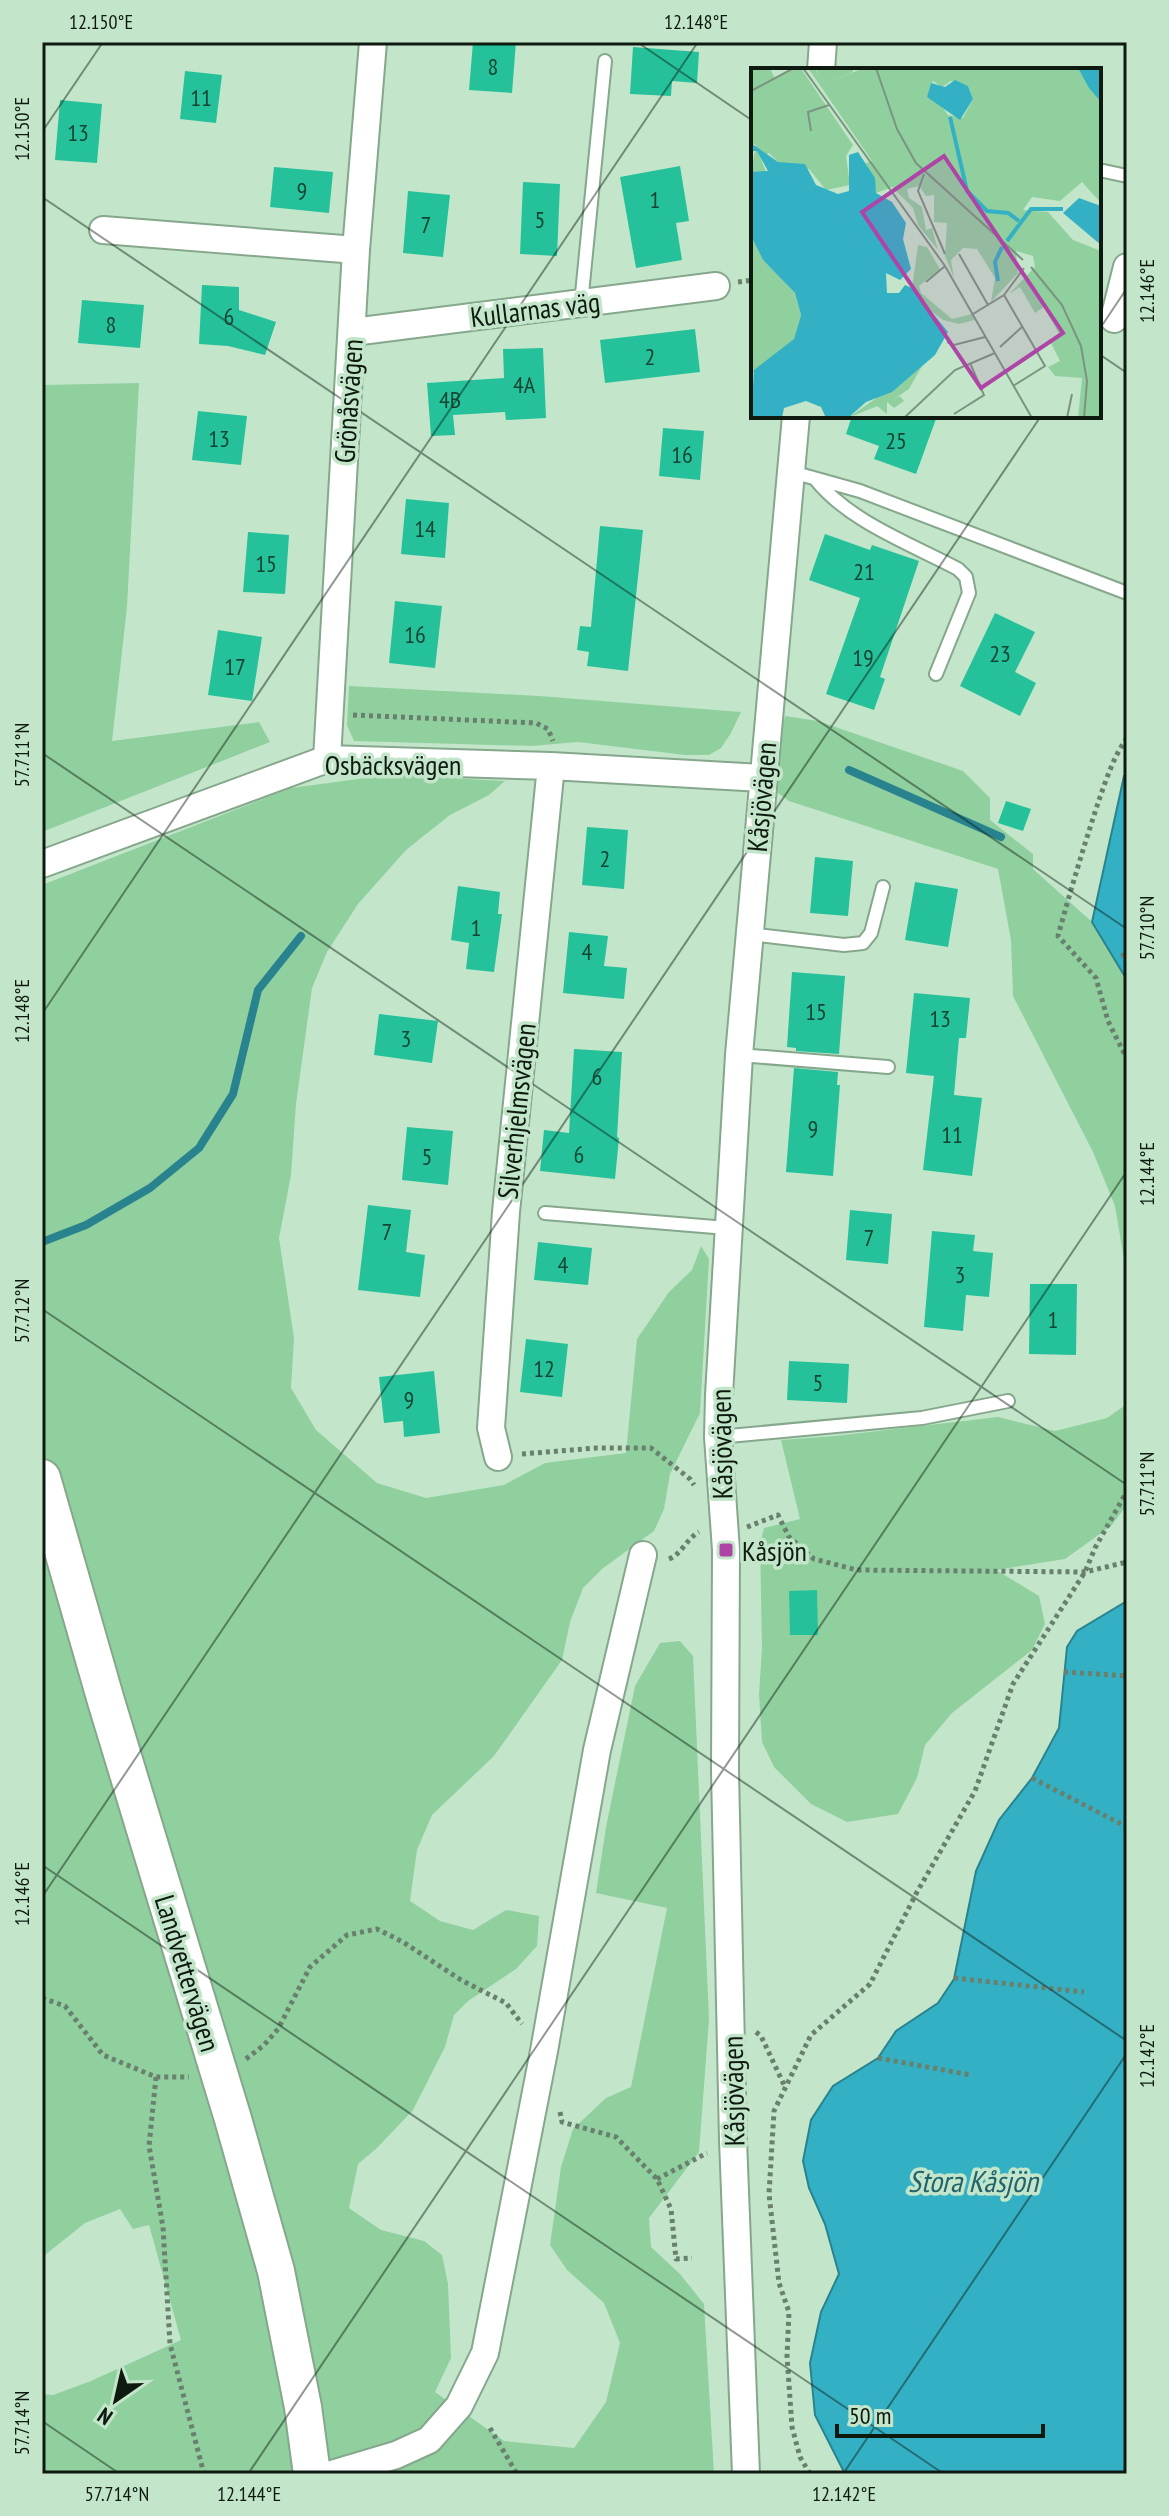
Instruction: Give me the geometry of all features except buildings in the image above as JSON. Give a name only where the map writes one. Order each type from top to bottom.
[{"type":"street","name":"Grönåsvägen","points":[[327,759],[356,250],[373,42]]},
{"type":"street","points":[[821,68],[823,42]]},
{"type":"street","points":[[103,230],[356,250]]},
{"type":"street","points":[[1113,319],[1127,267]]},
{"type":"street","name":"Kullarnas väg","points":[[353,332],[716,286]]},
{"type":"street","name":"Kåsjövägen","points":[[746,2474],[730,2008],[725,1771],[726,1550],[718,1437],[727,1228],[762,778],[804,476],[796,418]]},
{"type":"street","name":"Osbäcksvägen","points":[[42,864],[327,759],[551,766],[762,778]]},
{"type":"street","name":"Silverhjelmsvägen","points":[[498,1457],[491,1428],[506,1212],[551,766]]},
{"type":"street","name":"Landvettervägen","points":[[42,1478],[276,2271],[303,2407],[312,2474]]},
{"type":"street","points":[[332,2474],[396,2455],[429,2440],[459,2406],[485,2353],[544,2051],[597,1750],[643,1555]]},
{"type":"lane","points":[[581,304],[605,61]]},
{"type":"lane","points":[[1101,170],[1127,176]]},
{"type":"lane","points":[[804,476],[860,491],[1127,593]]},
{"type":"lane","points":[[804,476],[846,510],[958,569],[966,577],[969,593],[936,674]]},
{"type":"lane","points":[[749,934],[844,945],[863,943],[871,933],[883,887]]},
{"type":"lane","points":[[739,1055],[888,1067]]},
{"type":"lane","points":[[545,1213],[727,1228]]},
{"type":"lane","points":[[718,1437],[922,1418],[1008,1401]]},
{"type":"path","points":[[340,714],[536,723],[548,729],[553,738],[551,766]]},
{"type":"path","points":[[1127,738],[1119,749],[1101,795],[1058,936],[1096,978],[1108,1021],[1127,1059]]},
{"type":"path","points":[[498,1457],[596,1448],[651,1448],[690,1479],[697,1489]]},
{"type":"path","points":[[810,2474],[800,2457],[792,2427],[787,2356],[789,2312],[779,2283],[769,2194],[774,2111],[811,2035],[870,1984],[917,1892],[975,1791],[1013,1684],[1085,1572],[1127,1491]]},
{"type":"path","points":[[643,1555],[661,1562],[678,1556],[689,1538],[708,1527],[746,1528],[778,1515],[789,1537],[814,1559],[857,1570],[1085,1572],[1127,1562]]},
{"type":"path","points":[[1064,1672],[1127,1676]]},
{"type":"path","points":[[1032,1778],[1125,1826]]},
{"type":"path","points":[[246,2059],[278,2029],[310,1967],[347,1935],[377,1929],[461,1980],[506,2003],[544,2051]]},
{"type":"path","points":[[954,1978],[1084,1992]]},
{"type":"path","points":[[42,1998],[65,2006],[103,2055],[156,2077],[190,2077]]},
{"type":"path","points":[[730,2008],[761,2036],[785,2088]]},
{"type":"path","points":[[878,2058],[971,2075]]},
{"type":"path","points":[[156,2077],[149,2146],[163,2227],[170,2344],[204,2474]]},
{"type":"path","points":[[557,2102],[562,2122],[616,2137],[657,2179],[671,2209],[676,2259],[692,2258]]},
{"type":"path","points":[[657,2179],[733,2140]]},
{"type":"path","points":[[770,2275],[779,2283]]},
{"type":"path","points":[[490,2428],[517,2474]]},
{"type":"green space","points":[[139,383],[127,607],[112,741],[259,722],[270,742],[42,832],[42,385]]},
{"type":"green space","points":[[349,686],[539,696],[741,712],[721,748],[709,755],[578,742],[532,746],[354,741],[347,725]]},
{"type":"green space","points":[[785,716],[818,721],[963,771],[990,798],[990,820],[1033,854],[1033,869],[1092,922],[1127,980],[1127,1277],[1115,1206],[1093,1152],[1013,996],[1011,940],[998,869],[789,801],[775,791],[778,743]]},
{"type":"green space","points":[[388,775],[505,781],[489,795],[450,815],[406,850],[358,904],[327,952],[312,988],[296,1104],[291,1175],[279,1238],[294,1338],[291,1388],[316,1430],[377,1483],[426,1498],[504,1485],[545,1463],[626,1453],[637,1339],[669,1292],[692,1270],[701,1246],[709,1259],[700,1413],[670,1474],[664,1509],[654,1531],[602,1569],[583,1588],[570,1622],[562,1660],[494,1756],[432,1815],[417,1850],[410,1901],[440,1921],[473,1930],[506,1910],[539,1916],[537,1946],[516,1969],[468,2001],[454,2015],[445,2047],[413,2110],[358,2164],[349,2208],[381,2230],[424,2241],[442,2255],[448,2284],[451,2358],[435,2392],[504,2441],[574,2448],[606,2402],[620,2343],[604,2303],[567,2270],[550,2245],[561,2167],[573,2129],[606,2098],[631,2087],[667,1908],[596,1893],[635,1686],[660,1643],[680,1641],[693,1656],[709,2019],[699,2152],[649,2218],[651,2247],[680,2274],[704,2304],[714,2474],[42,2474],[42,2394],[53,2395],[91,2381],[181,2340],[149,2225],[133,2229],[120,2209],[85,2223],[45,2255],[42,2262],[42,885],[291,788]]},
{"type":"green space","points":[[1127,1404],[1127,1505],[1111,1526],[1065,1559],[996,1570],[1039,1596],[1045,1624],[1032,1650],[952,1713],[925,1745],[917,1778],[898,1814],[847,1822],[811,1804],[774,1767],[762,1742],[759,1694],[762,1648],[760,1543],[764,1528],[800,1519],[781,1440],[998,1417],[1055,1431],[1107,1418]]},
{"type":"water","points":[[1124,776],[1127,776],[1127,980],[1092,922]]},
{"type":"water","name":"Stora Kåsjön","points":[[1127,1601],[1127,2474],[845,2474],[815,2415],[810,2363],[821,2312],[839,2274],[825,2224],[809,2188],[803,2161],[811,2120],[833,2086],[878,2058],[896,2031],[938,2003],[954,1979],[976,1871],[999,1820],[1032,1778],[1059,1728],[1067,1647],[1077,1631]]},
{"type":"waterway","points":[[849,770],[1001,837]]},
{"type":"waterway","points":[[42,1242],[86,1225],[150,1188],[199,1148],[233,1094],[258,990],[301,936]]},
{"type":"place","name":"Kåsjön","points":[[726,1550]]}]
